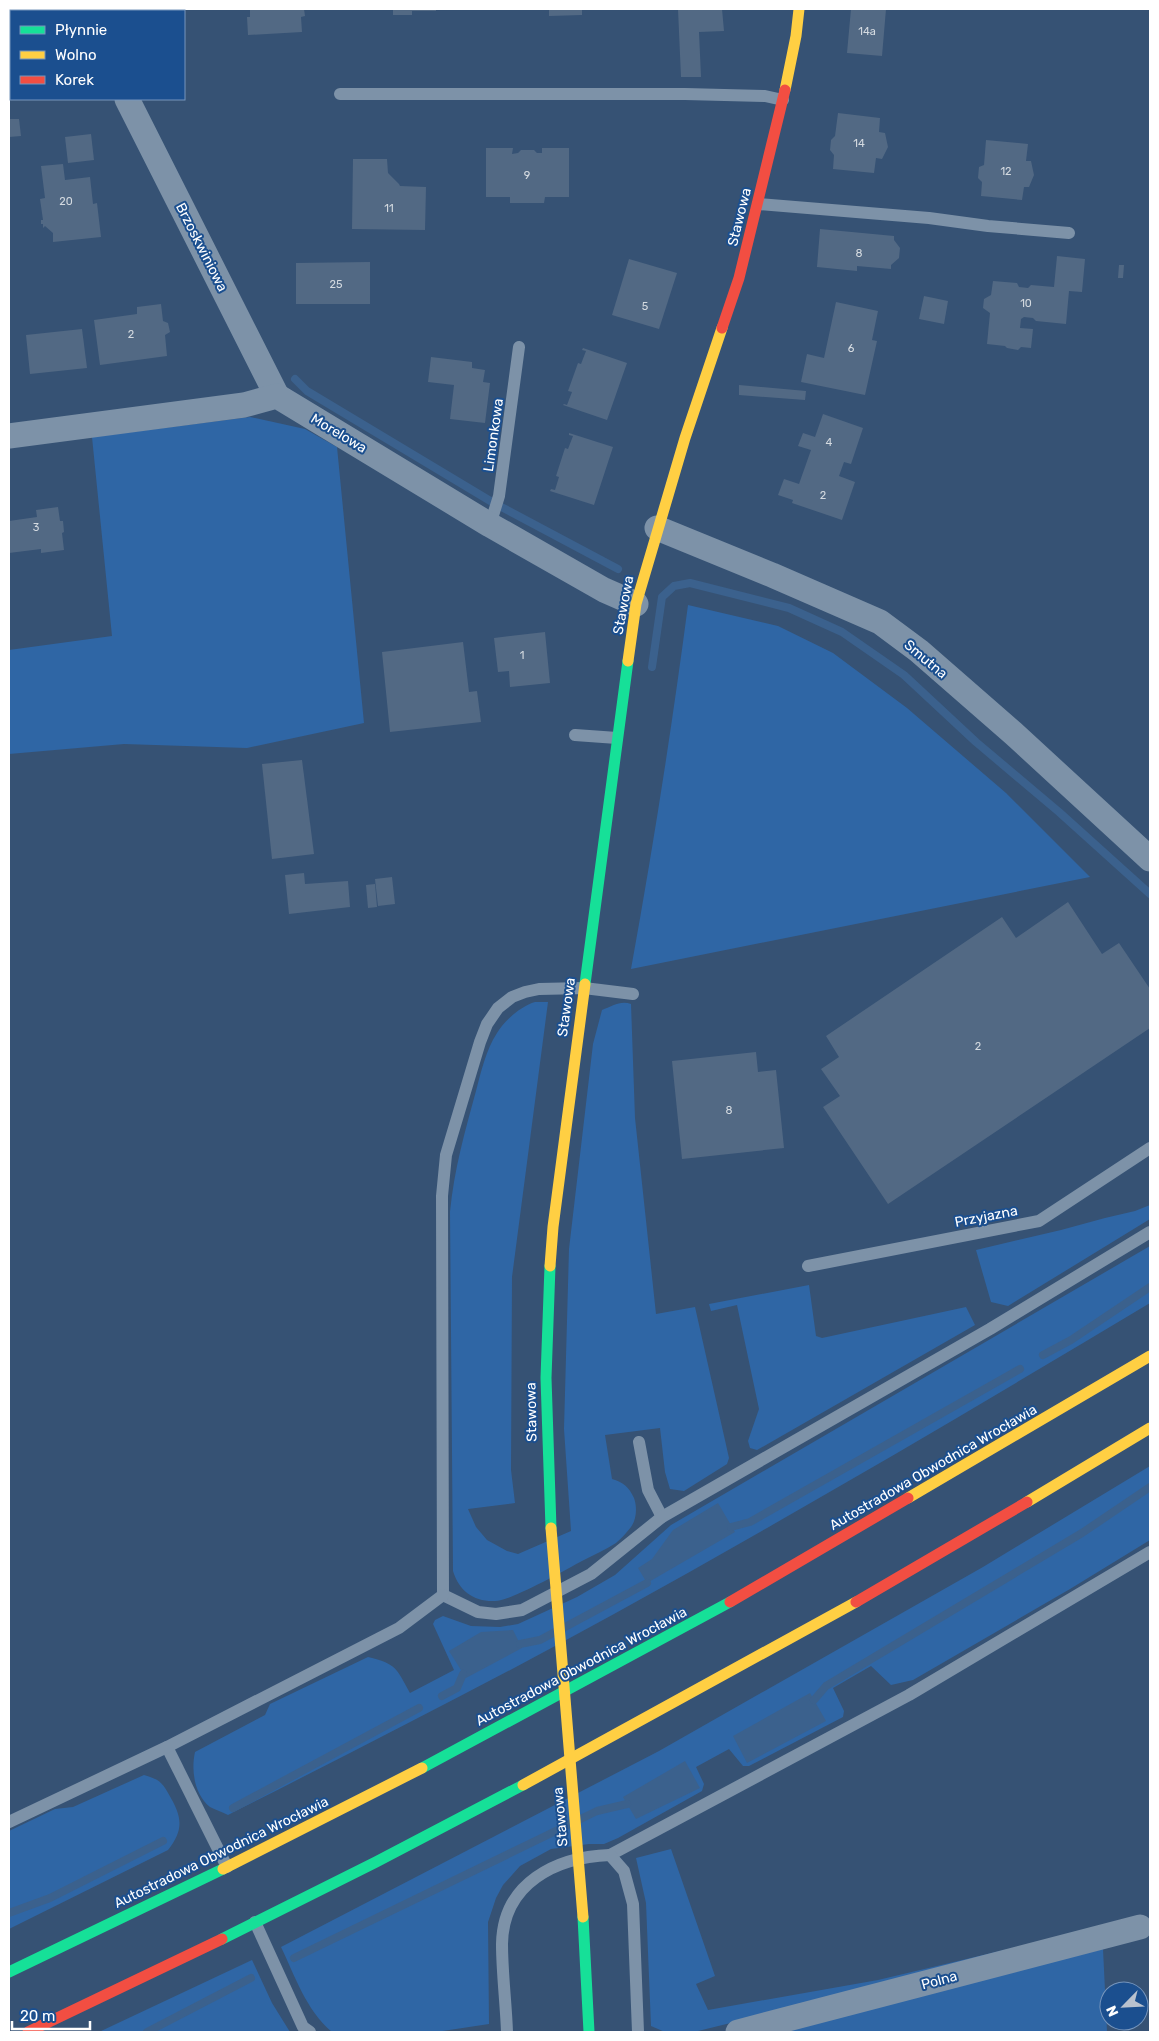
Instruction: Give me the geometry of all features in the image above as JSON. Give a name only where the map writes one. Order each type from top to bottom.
[{"type":"main road","name":"Stawowa","points":[[589,2032],[583,1917],[551,1528],[545,1414],[548,1286],[558,1176],[636,604],[657,528],[739,278],[782,100],[796,36],[799,9]]},
{"type":"main road","name":"Autostradowa Obwodnica Wrocławia","points":[[9,1972],[227,1867],[403,1778],[711,1614],[1150,1356]]},
{"type":"main road","points":[[28,2032],[424,1837],[739,1667],[1070,1477],[1150,1428]]},
{"type":"street","name":"Brzoskwiniowa","points":[[129,100],[277,396]]},
{"type":"street","points":[[9,436],[244,405],[277,396]]},
{"type":"street","name":"Morelowa","points":[[277,396],[492,520],[604,590],[636,604]]},
{"type":"street","name":"Smutna","points":[[657,528],[772,574],[880,622],[919,652],[991,714],[1150,859]]},
{"type":"street","name":"Polna","points":[[738,2032],[1140,1927]]},
{"type":"lane","points":[[340,94],[686,94],[765,96],[782,100]]},
{"type":"lane","points":[[758,204],[929,218],[988,226],[1069,233]]},
{"type":"lane","name":"Limonkowa","points":[[492,520],[500,496],[519,348]]},
{"type":"lane","points":[[575,735],[617,738]]},
{"type":"lane","points":[[443,1595],[442,1196],[446,1155],[480,1042],[487,1024],[498,1008],[525,992],[539,989],[584,988],[633,994]]},
{"type":"lane","name":"Przyjazna","points":[[808,1266],[1039,1222],[1150,1148]]},
{"type":"lane","points":[[443,1595],[478,1612],[496,1614],[522,1610],[591,1574],[662,1517],[990,1329],[1150,1232]]},
{"type":"lane","points":[[639,1442],[648,1490],[662,1517]]},
{"type":"lane","points":[[507,2032],[502,1943],[506,1920],[513,1900],[537,1875],[563,1862],[588,1856],[610,1856],[909,1695],[1150,1552]]},
{"type":"lane","points":[[9,1822],[168,1747],[399,1628],[443,1595]]},
{"type":"lane","points":[[168,1747],[227,1867]]},
{"type":"lane","points":[[610,1856],[624,1872],[633,1904],[638,2032]]},
{"type":"lane","points":[[254,1922],[303,2027],[310,2032]]},
{"type":"shaded area","points":[[250,417],[305,429],[337,447],[364,723],[247,748],[124,744],[9,754],[9,650],[112,636],[92,437]]},
{"type":"shaded area","points":[[688,605],[778,626],[833,653],[907,708],[1006,793],[1090,877],[631,969],[662,787]]},
{"type":"shaded area","points":[[535,1002],[548,1002],[512,1277],[511,1470],[515,1503],[468,1509],[476,1527],[487,1540],[507,1551],[518,1554],[571,1531],[564,1429],[569,1249],[593,1044],[602,1010],[620,1003],[631,1004],[635,1118],[656,1314],[695,1307],[729,1458],[727,1464],[684,1491],[670,1489],[665,1472],[660,1428],[605,1435],[612,1479],[625,1485],[635,1501],[635,1516],[631,1527],[616,1543],[608,1548],[538,1584],[503,1600],[487,1601],[480,1600],[463,1590],[453,1571],[450,1212],[460,1151],[487,1054],[500,1028],[513,1014]]},
{"type":"shaded area","points":[[1150,1205],[1150,1219],[1008,1306],[991,1302],[976,1250],[1135,1211]]},
{"type":"shaded area","points":[[1150,1246],[1150,1303],[816,1500],[566,1640],[228,1815],[210,1807],[200,1795],[195,1781],[193,1766],[195,1752],[265,1715],[270,1704],[368,1657],[385,1662],[395,1668],[410,1693],[454,1670],[433,1624],[435,1620],[443,1616],[471,1626],[500,1627],[518,1624],[577,1597],[615,1575],[671,1525]]},
{"type":"shaded area","points":[[809,1285],[816,1336],[822,1338],[966,1307],[975,1325],[757,1450],[750,1448],[748,1441],[759,1409],[737,1305],[711,1311],[709,1304]]},
{"type":"shaded area","points":[[1150,1466],[1150,1540],[1070,1589],[913,1680],[891,1685],[871,1666],[833,1688],[844,1711],[843,1717],[749,1766],[743,1766],[729,1749],[696,1767],[704,1784],[702,1791],[618,1838],[604,1844],[551,1849],[520,1866],[503,1885],[496,1898],[488,1922],[489,2024],[436,2032],[332,2032],[315,2014],[296,1981],[281,1947],[659,1751],[983,1567]]},
{"type":"shaded area","points":[[718,1503],[735,1532],[647,1583],[638,1568],[652,1559],[673,1530]]},
{"type":"shaded area","points":[[513,1630],[522,1648],[466,1678],[449,1651],[481,1632]]},
{"type":"shaded area","points":[[810,1693],[826,1721],[747,1763],[733,1736]]},
{"type":"shaded area","points":[[685,1761],[700,1788],[636,1819],[623,1797]]},
{"type":"shaded area","points":[[144,1775],[161,1783],[176,1807],[179,1820],[178,1832],[168,1850],[9,1929],[9,1831],[55,1809],[73,1807]]},
{"type":"shaded area","points":[[671,1849],[715,1976],[696,1984],[708,2010],[878,1980],[1063,1936],[922,1976],[694,2032],[665,2032],[651,2026],[646,1903],[636,1858]]},
{"type":"shaded area","points":[[1103,1949],[1105,1981],[1099,1981],[1099,2031],[1107,2032],[775,2032]]},
{"type":"shaded area","points":[[252,1960],[272,2003],[290,2032],[99,2032]]},
{"type":"building","points":[[250,9],[304,9],[305,16],[301,17],[302,32],[248,35],[247,17],[250,17]]},
{"type":"building","points":[[393,9],[436,9],[436,11],[412,11],[412,15],[393,15]]},
{"type":"building","points":[[549,9],[582,9],[582,15],[549,16]]},
{"type":"building","points":[[678,9],[722,9],[724,31],[699,32],[701,77],[681,77]]},
{"type":"building","points":[[851,9],[886,9],[882,56],[847,53]]},
{"type":"building","points":[[9,11],[10,11],[10,62]]},
{"type":"building","points":[[838,113],[880,118],[879,132],[885,133],[888,147],[882,159],[876,158],[874,173],[833,169],[834,155],[830,150],[831,140],[835,136]]},
{"type":"building","points":[[9,119],[19,119],[21,136],[9,137]]},
{"type":"building","points":[[91,134],[94,160],[68,163],[65,137]]},
{"type":"building","points":[[986,140],[1028,144],[1026,161],[1031,161],[1034,175],[1029,187],[1024,187],[1022,200],[981,196],[982,182],[978,178],[979,167],[984,165]]},
{"type":"building","points":[[486,148],[513,148],[512,154],[518,153],[521,150],[534,150],[537,153],[542,153],[542,148],[569,148],[569,197],[545,197],[544,203],[510,203],[510,197],[486,197]]},
{"type":"building","points":[[353,159],[387,159],[388,173],[400,186],[426,187],[425,230],[352,229]]},
{"type":"building","points":[[63,164],[65,180],[90,177],[93,204],[97,203],[101,237],[53,242],[53,233],[45,226],[43,228],[43,224],[41,224],[41,220],[43,220],[40,199],[45,198],[41,166]]},
{"type":"building","points":[[820,229],[894,236],[894,240],[900,248],[899,258],[891,265],[891,269],[857,266],[857,271],[817,267]]},
{"type":"building","points":[[1057,256],[1085,259],[1082,292],[1069,291],[1066,324],[1036,321],[1033,318],[1024,317],[1021,319],[1020,328],[1033,329],[1031,348],[1021,347],[1018,350],[987,344],[990,313],[983,308],[984,299],[991,295],[993,281],[1017,283],[1019,287],[1028,288],[1031,285],[1054,287]]},
{"type":"building","points":[[629,259],[677,273],[659,329],[612,315]]},
{"type":"building","points":[[370,262],[370,304],[296,304],[296,263]]},
{"type":"building","points":[[1119,265],[1124,265],[1123,278],[1118,278]]},
{"type":"building","points":[[924,296],[948,301],[944,324],[919,319]]},
{"type":"building","points":[[836,302],[878,311],[872,340],[877,341],[865,395],[801,382],[807,354],[824,358]]},
{"type":"building","points":[[161,304],[163,321],[168,323],[170,332],[165,335],[167,356],[100,365],[94,320],[137,314],[137,307]]},
{"type":"building","points":[[82,329],[87,368],[30,374],[26,335]]},
{"type":"building","points":[[583,348],[627,363],[607,420],[563,405],[567,405],[572,392],[568,391],[578,363],[581,364],[586,351],[582,350]]},
{"type":"building","points":[[431,357],[472,362],[472,368],[485,370],[483,382],[490,383],[485,423],[450,419],[454,385],[428,382]]},
{"type":"building","points":[[739,385],[806,391],[805,400],[739,395]]},
{"type":"building","points":[[823,414],[863,428],[851,464],[844,462],[839,476],[855,482],[842,520],[792,503],[793,500],[778,495],[784,479],[799,484],[811,450],[798,446],[803,433],[815,437]]},
{"type":"building","points":[[569,433],[613,447],[594,505],[550,491],[551,489],[555,490],[559,477],[556,476],[565,448],[568,449],[573,436],[569,435]]},
{"type":"building","points":[[58,507],[60,521],[63,521],[64,550],[41,553],[41,549],[9,553],[9,521],[37,517],[36,510]]},
{"type":"building","points":[[545,632],[550,683],[510,687],[509,671],[498,672],[494,638]]},
{"type":"building","points":[[463,642],[469,692],[477,691],[481,722],[390,732],[382,652]]},
{"type":"building","points":[[302,760],[314,854],[272,859],[262,764]]},
{"type":"building","points":[[304,873],[305,884],[348,881],[350,907],[289,914],[285,875]]},
{"type":"building","points":[[392,877],[395,904],[378,906],[375,879]]},
{"type":"building","points":[[375,884],[377,907],[368,908],[366,885]]},
{"type":"building","points":[[1068,902],[1102,954],[1119,943],[1150,989],[1150,1028],[888,1204],[823,1107],[840,1096],[821,1069],[839,1057],[826,1036],[1002,917],[1016,938]]},
{"type":"building","points":[[756,1052],[758,1072],[776,1070],[784,1148],[682,1159],[672,1061]]},
{"type":"waterway","points":[[295,379],[307,391],[492,502],[618,569]]},
{"type":"waterway","points":[[652,667],[662,597],[674,586],[690,583],[789,608],[842,632],[904,675],[976,742],[1059,812],[1150,894]]},
{"type":"waterway","points":[[1043,1355],[1071,1340],[1150,1287]]},
{"type":"waterway","points":[[731,1527],[750,1522],[1020,1369]]},
{"type":"waterway","points":[[814,1700],[826,1686],[1082,1533],[1150,1487]]},
{"type":"waterway","points":[[565,1627],[647,1583]]},
{"type":"waterway","points":[[520,1644],[540,1640],[555,1632]]},
{"type":"waterway","points":[[442,1696],[457,1688],[463,1674]]},
{"type":"waterway","points":[[233,1808],[419,1708]]},
{"type":"waterway","points":[[294,1958],[597,1811],[627,1804]]},
{"type":"waterway","points":[[9,1913],[50,1898],[163,1841]]},
{"type":"waterway","points":[[147,2032],[251,1978]]},
{"type":"traffic: fast","points":[[585,984],[628,661]]},
{"type":"traffic: fast","points":[[550,1266],[546,1378],[551,1528]]},
{"type":"traffic: fast","points":[[422,1768],[730,1602]]},
{"type":"traffic: fast","points":[[222,1939],[376,1862],[523,1785]]},
{"type":"traffic: fast","points":[[9,1972],[223,1869]]},
{"type":"traffic: fast","points":[[583,1917],[589,2032]]},
{"type":"traffic: slow","points":[[785,90],[796,36],[799,9]]},
{"type":"traffic: slow","points":[[628,661],[636,604],[685,438],[722,328]]},
{"type":"traffic: slow","points":[[550,1266],[553,1227],[585,984]]},
{"type":"traffic: slow","points":[[908,1498],[1150,1356]]},
{"type":"traffic: slow","points":[[1027,1502],[1150,1428]]},
{"type":"traffic: slow","points":[[551,1528],[583,1917]]},
{"type":"traffic: slow","points":[[523,1785],[856,1602]]},
{"type":"traffic: slow","points":[[223,1869],[422,1768]]},
{"type":"traffic: jam","points":[[722,328],[739,278],[785,90]]},
{"type":"traffic: jam","points":[[730,1602],[908,1498]]},
{"type":"traffic: jam","points":[[856,1602],[1027,1502]]},
{"type":"traffic: jam","points":[[28,2032],[222,1939]]}]
